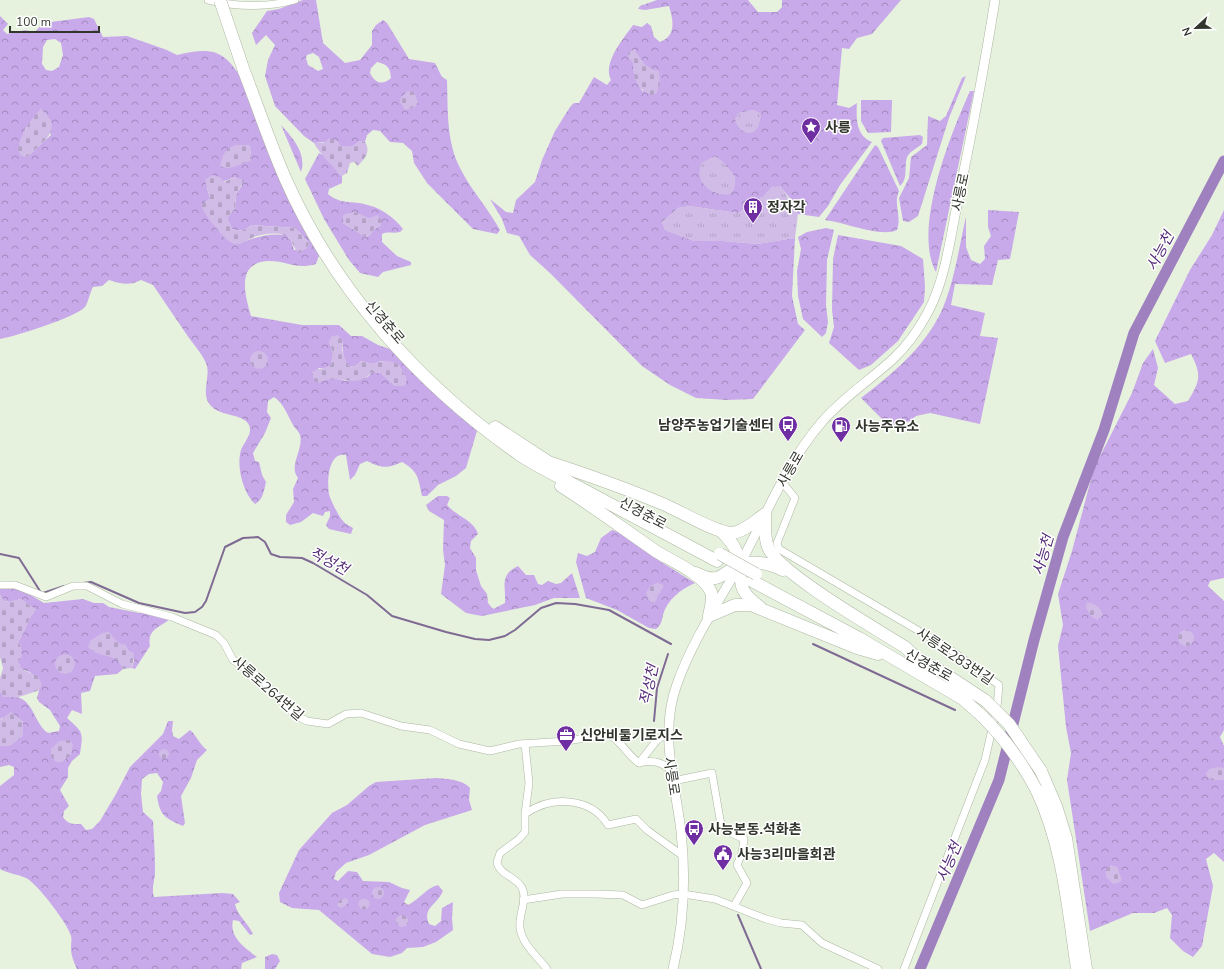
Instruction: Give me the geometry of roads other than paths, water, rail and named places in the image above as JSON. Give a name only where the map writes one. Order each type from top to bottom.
[{"type":"highway","name":"신경춘로","points":[[220,0],[287,166],[306,207],[329,248],[350,279],[377,315],[422,365],[455,395],[500,431],[545,461],[754,577],[963,699],[984,717],[1004,738],[1021,762],[1036,789],[1046,810],[1054,833],[1061,865],[1077,969]]},
{"type":"highway","name":"신경춘로","points":[[227,0],[248,69],[286,181],[323,249],[355,298],[397,349],[441,392],[477,423],[522,456],[719,558]]},
{"type":"highway","points":[[522,456],[554,481],[658,552],[685,568],[703,577],[717,578],[722,577],[739,565],[763,563],[772,564],[790,573],[905,647],[919,660]]},
{"type":"highway","points":[[545,461],[606,481],[664,504],[720,530],[732,533],[741,530],[765,514],[768,547],[772,554],[790,573]]},
{"type":"highway","points":[[720,530],[733,545],[737,554],[740,584],[743,590],[748,597],[766,610]]},
{"type":"highway","points":[[685,568],[704,583],[711,593],[712,599],[709,616]]},
{"type":"highway","name":"신경춘로","points":[[754,577],[942,672],[986,701],[1009,724],[1041,771],[1056,806],[1066,838],[1086,969]]},
{"type":"highway","points":[[709,616],[727,608],[742,604],[766,610],[857,648],[896,659]]},
{"type":"street","points":[[208,0],[230,5],[258,6],[295,0]]},
{"type":"street","name":"사릉로","points":[[673,969],[680,928],[683,894],[682,856],[671,771],[668,733],[670,712],[676,685],[709,616],[739,565],[782,482],[801,449],[821,423],[846,397],[885,366],[902,350],[919,327],[934,300],[945,261],[976,114],[995,0]]},
{"type":"street","name":"사릉로283번길","points":[[782,482],[795,498],[777,543],[779,549],[948,648],[999,685],[997,707],[985,760],[904,969]]},
{"type":"street","name":"사릉로264번길","points":[[0,584],[15,585],[46,597],[73,586],[87,586],[122,604],[149,610],[191,623],[219,637],[233,660],[259,677],[295,715],[307,721],[328,724],[346,714],[356,713],[401,726],[430,730],[467,747],[495,751],[525,744],[567,741],[608,734],[616,739],[627,754],[639,763]]},
{"type":"street","points":[[639,763],[658,740],[668,733]]},
{"type":"street","points":[[525,744],[529,783],[525,814],[526,827],[523,836],[500,853],[497,862],[500,870],[522,887],[523,900],[520,924],[522,936],[547,969]]},
{"type":"street","points":[[639,763],[657,762],[666,766],[671,771]]},
{"type":"street","points":[[673,781],[712,774],[721,825],[725,830],[744,839],[742,853],[737,864],[747,883],[734,906]]},
{"type":"street","points":[[525,814],[543,804],[572,801],[595,811],[601,815],[608,825],[636,819],[647,830],[682,856]]},
{"type":"street","points":[[523,900],[562,894],[623,895],[642,905],[666,896],[683,894],[715,899],[774,921],[802,925],[822,943],[878,969]]},
{"type":"waterway","name":"사능천","points":[[920,969],[999,780],[1034,640],[1063,537],[1104,430],[1134,333],[1224,161]]},
{"type":"waterway","name":"적성천","points":[[83,583],[91,582],[139,603],[185,613],[195,612],[202,607],[206,601],[225,547],[243,538],[258,537],[265,542],[271,554],[280,557],[302,558],[313,563],[367,595],[392,616],[446,632],[475,639],[489,640],[505,636],[515,630],[541,608],[556,603],[575,604],[609,610],[671,644]]},
{"type":"waterway","name":"적성천","points":[[0,554],[19,558],[40,591]]},
{"type":"waterway","name":"적성천","points":[[43,593],[64,586]]},
{"type":"waterway","points":[[813,644],[955,710]]},
{"type":"waterway","name":"적성천","points":[[654,721],[657,688],[668,654]]},
{"type":"waterway","name":"적성천","points":[[738,915],[761,969]]},
{"type":"place","name":"사릉","points":[[811,144]]},
{"type":"place","name":"정자각","points":[[753,224]]},
{"type":"place","name":"남양주농업기술센터","points":[[788,442]]},
{"type":"place","name":"사능주유소","points":[[841,443]]},
{"type":"place","name":"신안비둘기로지스","points":[[566,752]]},
{"type":"place","name":"사능본동.석화촌","points":[[694,846]]},
{"type":"place","name":"사능3리마을회관","points":[[723,871]]}]
